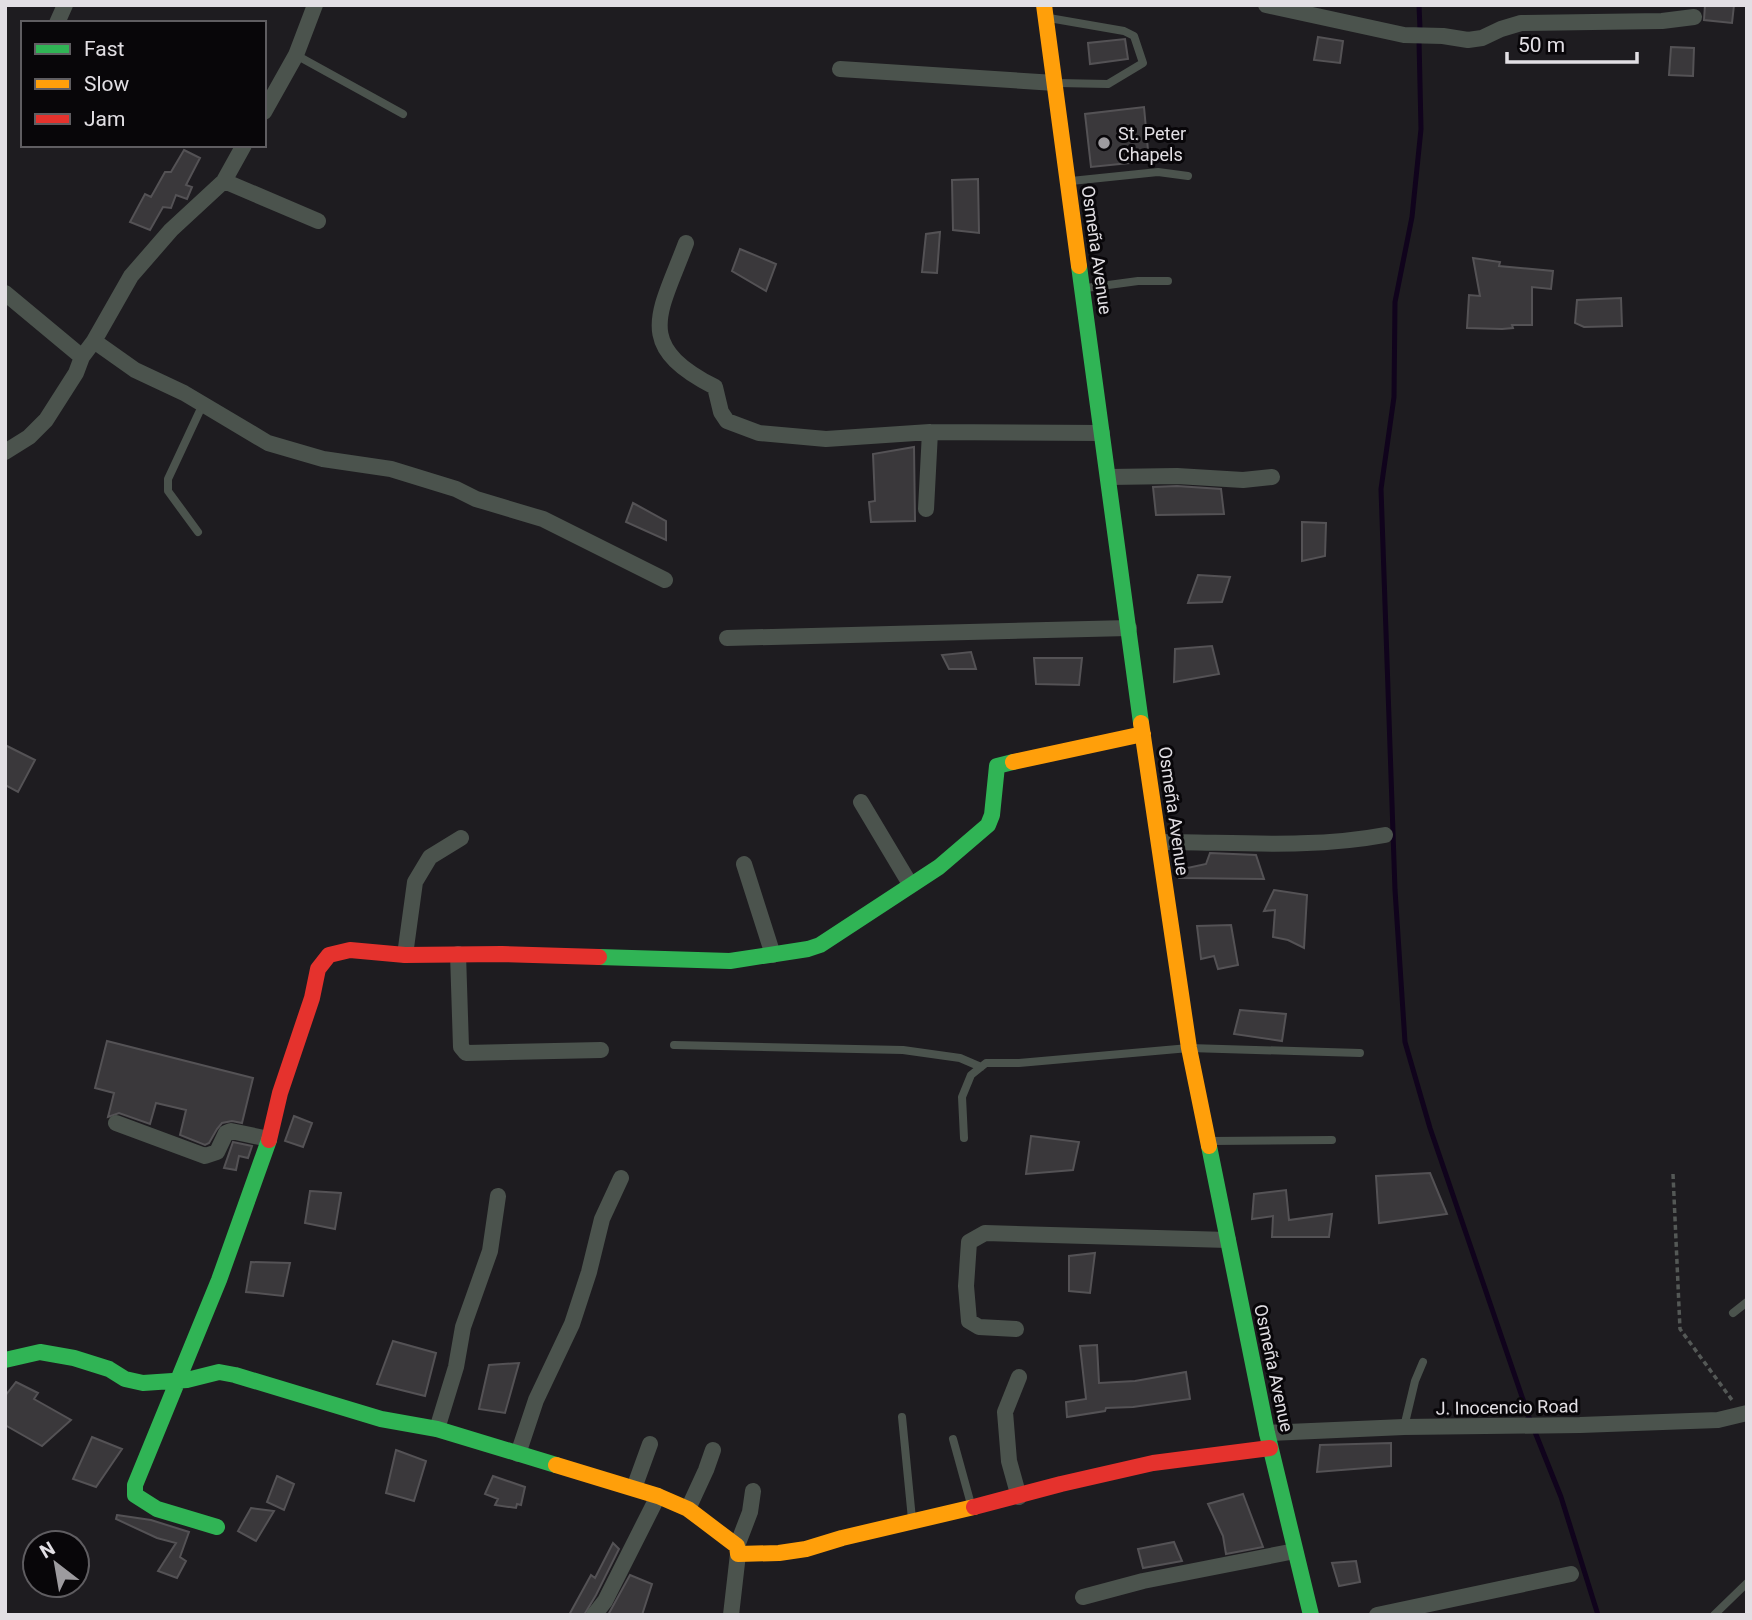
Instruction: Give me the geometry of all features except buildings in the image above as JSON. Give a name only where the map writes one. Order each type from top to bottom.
[{"type":"street","points":[[58,21],[65,5]]},
{"type":"street","points":[[266,108],[296,55],[315,5]]},
{"type":"street","points":[[1266,5],[1404,35],[1468,40],[1482,38],[1521,23],[1694,18]]},
{"type":"street","name":"Osmeña Avenue","points":[[1045,11],[1143,734],[1189,1048],[1268,1440],[1311,1615]]},
{"type":"street","points":[[840,69],[1055,83]]},
{"type":"street","points":[[5,453],[29,437],[46,419],[76,373],[82,356],[94,341],[131,276],[171,230],[224,181],[243,147]]},
{"type":"street","points":[[224,181],[318,221]]},
{"type":"street","points":[[686,243],[660,312],[658,328],[665,349],[695,377],[715,387],[721,412],[727,421],[759,433],[826,439],[930,432],[1102,433]]},
{"type":"street","points":[[5,293],[82,356]]},
{"type":"street","points":[[94,341],[135,370],[203,404],[268,443],[323,459],[391,469],[543,519],[665,580]]},
{"type":"street","points":[[926,509],[930,432]]},
{"type":"street","points":[[1109,478],[1177,476],[1243,480],[1272,477]]},
{"type":"street","points":[[727,638],[1129,628]]},
{"type":"street","points":[[217,1527],[157,1508],[135,1495],[135,1485],[219,1280],[269,1139],[280,1093],[312,998],[318,969],[329,955],[350,950],[405,955],[530,954],[730,961],[808,949],[820,944],[939,867],[988,825],[992,815],[997,766],[1143,734]]},
{"type":"street","points":[[861,802],[910,884]]},
{"type":"street","points":[[1159,842],[1299,844],[1385,835]]},
{"type":"street","points":[[405,955],[415,882],[430,857],[461,838]]},
{"type":"street","points":[[744,864],[773,955]]},
{"type":"street","points":[[458,954],[461,1047],[466,1053],[601,1050]]},
{"type":"street","points":[[116,1123],[205,1156],[217,1153],[226,1133],[232,1131],[269,1139]]},
{"type":"street","points":[[518,1454],[536,1400],[572,1324],[602,1219],[621,1178]]},
{"type":"street","points":[[437,1429],[456,1367],[463,1327],[490,1251],[498,1196]]},
{"type":"street","points":[[1016,1329],[979,1327],[969,1321],[966,1286],[970,1242],[985,1233],[1228,1240]]},
{"type":"street","points":[[5,1360],[40,1352],[108,1369],[125,1379],[143,1383],[176,1381],[219,1372],[381,1419],[437,1429],[634,1488],[688,1509],[737,1550],[779,1553],[806,1549],[1153,1462],[1268,1440]]},
{"type":"street","points":[[1019,1377],[1004,1412],[1009,1461],[1019,1497]]},
{"type":"street","name":"J. Inocencio Road","points":[[1268,1440],[1404,1427],[1717,1420],[1744,1414]]},
{"type":"street","points":[[634,1488],[650,1444]]},
{"type":"street","points":[[688,1509],[713,1450]]},
{"type":"street","points":[[731,1615],[737,1550],[750,1512],[753,1491]]},
{"type":"street","points":[[594,1615],[605,1601],[658,1496]]},
{"type":"street","points":[[1083,1597],[1143,1581],[1295,1551]]},
{"type":"street","points":[[1377,1615],[1571,1574]]},
{"type":"lane","points":[[1045,11],[1125,31],[1134,36],[1143,63],[1108,85],[1055,83]]},
{"type":"lane","points":[[296,55],[403,114]]},
{"type":"lane","points":[[1068,181],[1158,172],[1188,176]]},
{"type":"lane","points":[[1083,288],[1138,281],[1168,281]]},
{"type":"lane","points":[[198,532],[168,491],[168,479],[203,404]]},
{"type":"lane","points":[[674,1045],[903,1050],[960,1058],[981,1067]]},
{"type":"lane","points":[[964,1138],[962,1097],[971,1075],[986,1063],[1018,1063],[1189,1048],[1360,1053]]},
{"type":"lane","points":[[1208,1141],[1332,1140]]},
{"type":"lane","points":[[1733,1313],[1747,1302]]},
{"type":"lane","points":[[1404,1427],[1415,1381],[1423,1362]]},
{"type":"lane","points":[[902,1417],[912,1522]]},
{"type":"lane","points":[[953,1439],[972,1508]]},
{"type":"lane","points":[[1714,1615],[1747,1583]]},
{"type":"path","points":[[1673,1174],[1680,1329],[1744,1414]]},
{"type":"waterway","points":[[1419,5],[1420,29]]},
{"type":"waterway","points":[[1419,40],[1421,129],[1412,217],[1395,302],[1394,397],[1381,489],[1395,890],[1405,1042],[1430,1128],[1531,1423]]},
{"type":"waterway","points":[[1535,1432],[1561,1497],[1598,1615]]},
{"type":"traffic: fast","points":[[1079,266],[1141,723]]},
{"type":"traffic: fast","points":[[599,957],[730,961],[820,945],[939,867],[988,825],[992,815],[997,766],[1013,762]]},
{"type":"traffic: fast","points":[[217,1527],[157,1509],[135,1495],[135,1485],[219,1280],[269,1140]]},
{"type":"traffic: fast","points":[[1209,1146],[1267,1433],[1311,1615]]},
{"type":"traffic: fast","points":[[5,1360],[40,1352],[74,1358],[109,1369],[125,1379],[143,1383],[187,1380],[219,1372],[235,1375],[381,1419],[437,1429],[556,1465]]},
{"type":"traffic: slow","points":[[1044,5],[1079,266]]},
{"type":"traffic: slow","points":[[1141,723],[1189,1048],[1209,1146]]},
{"type":"traffic: slow","points":[[1013,762],[1143,734]]},
{"type":"traffic: slow","points":[[556,1465],[658,1496],[688,1509],[737,1546],[738,1554],[806,1549],[974,1507]]},
{"type":"traffic: jam","points":[[269,1140],[280,1093],[312,998],[318,969],[329,955],[350,950],[405,955],[599,957]]},
{"type":"traffic: jam","points":[[974,1507],[1153,1463],[1270,1448]]},
{"type":"place","name":"St. Peter Chapels","points":[[1104,143]]}]
